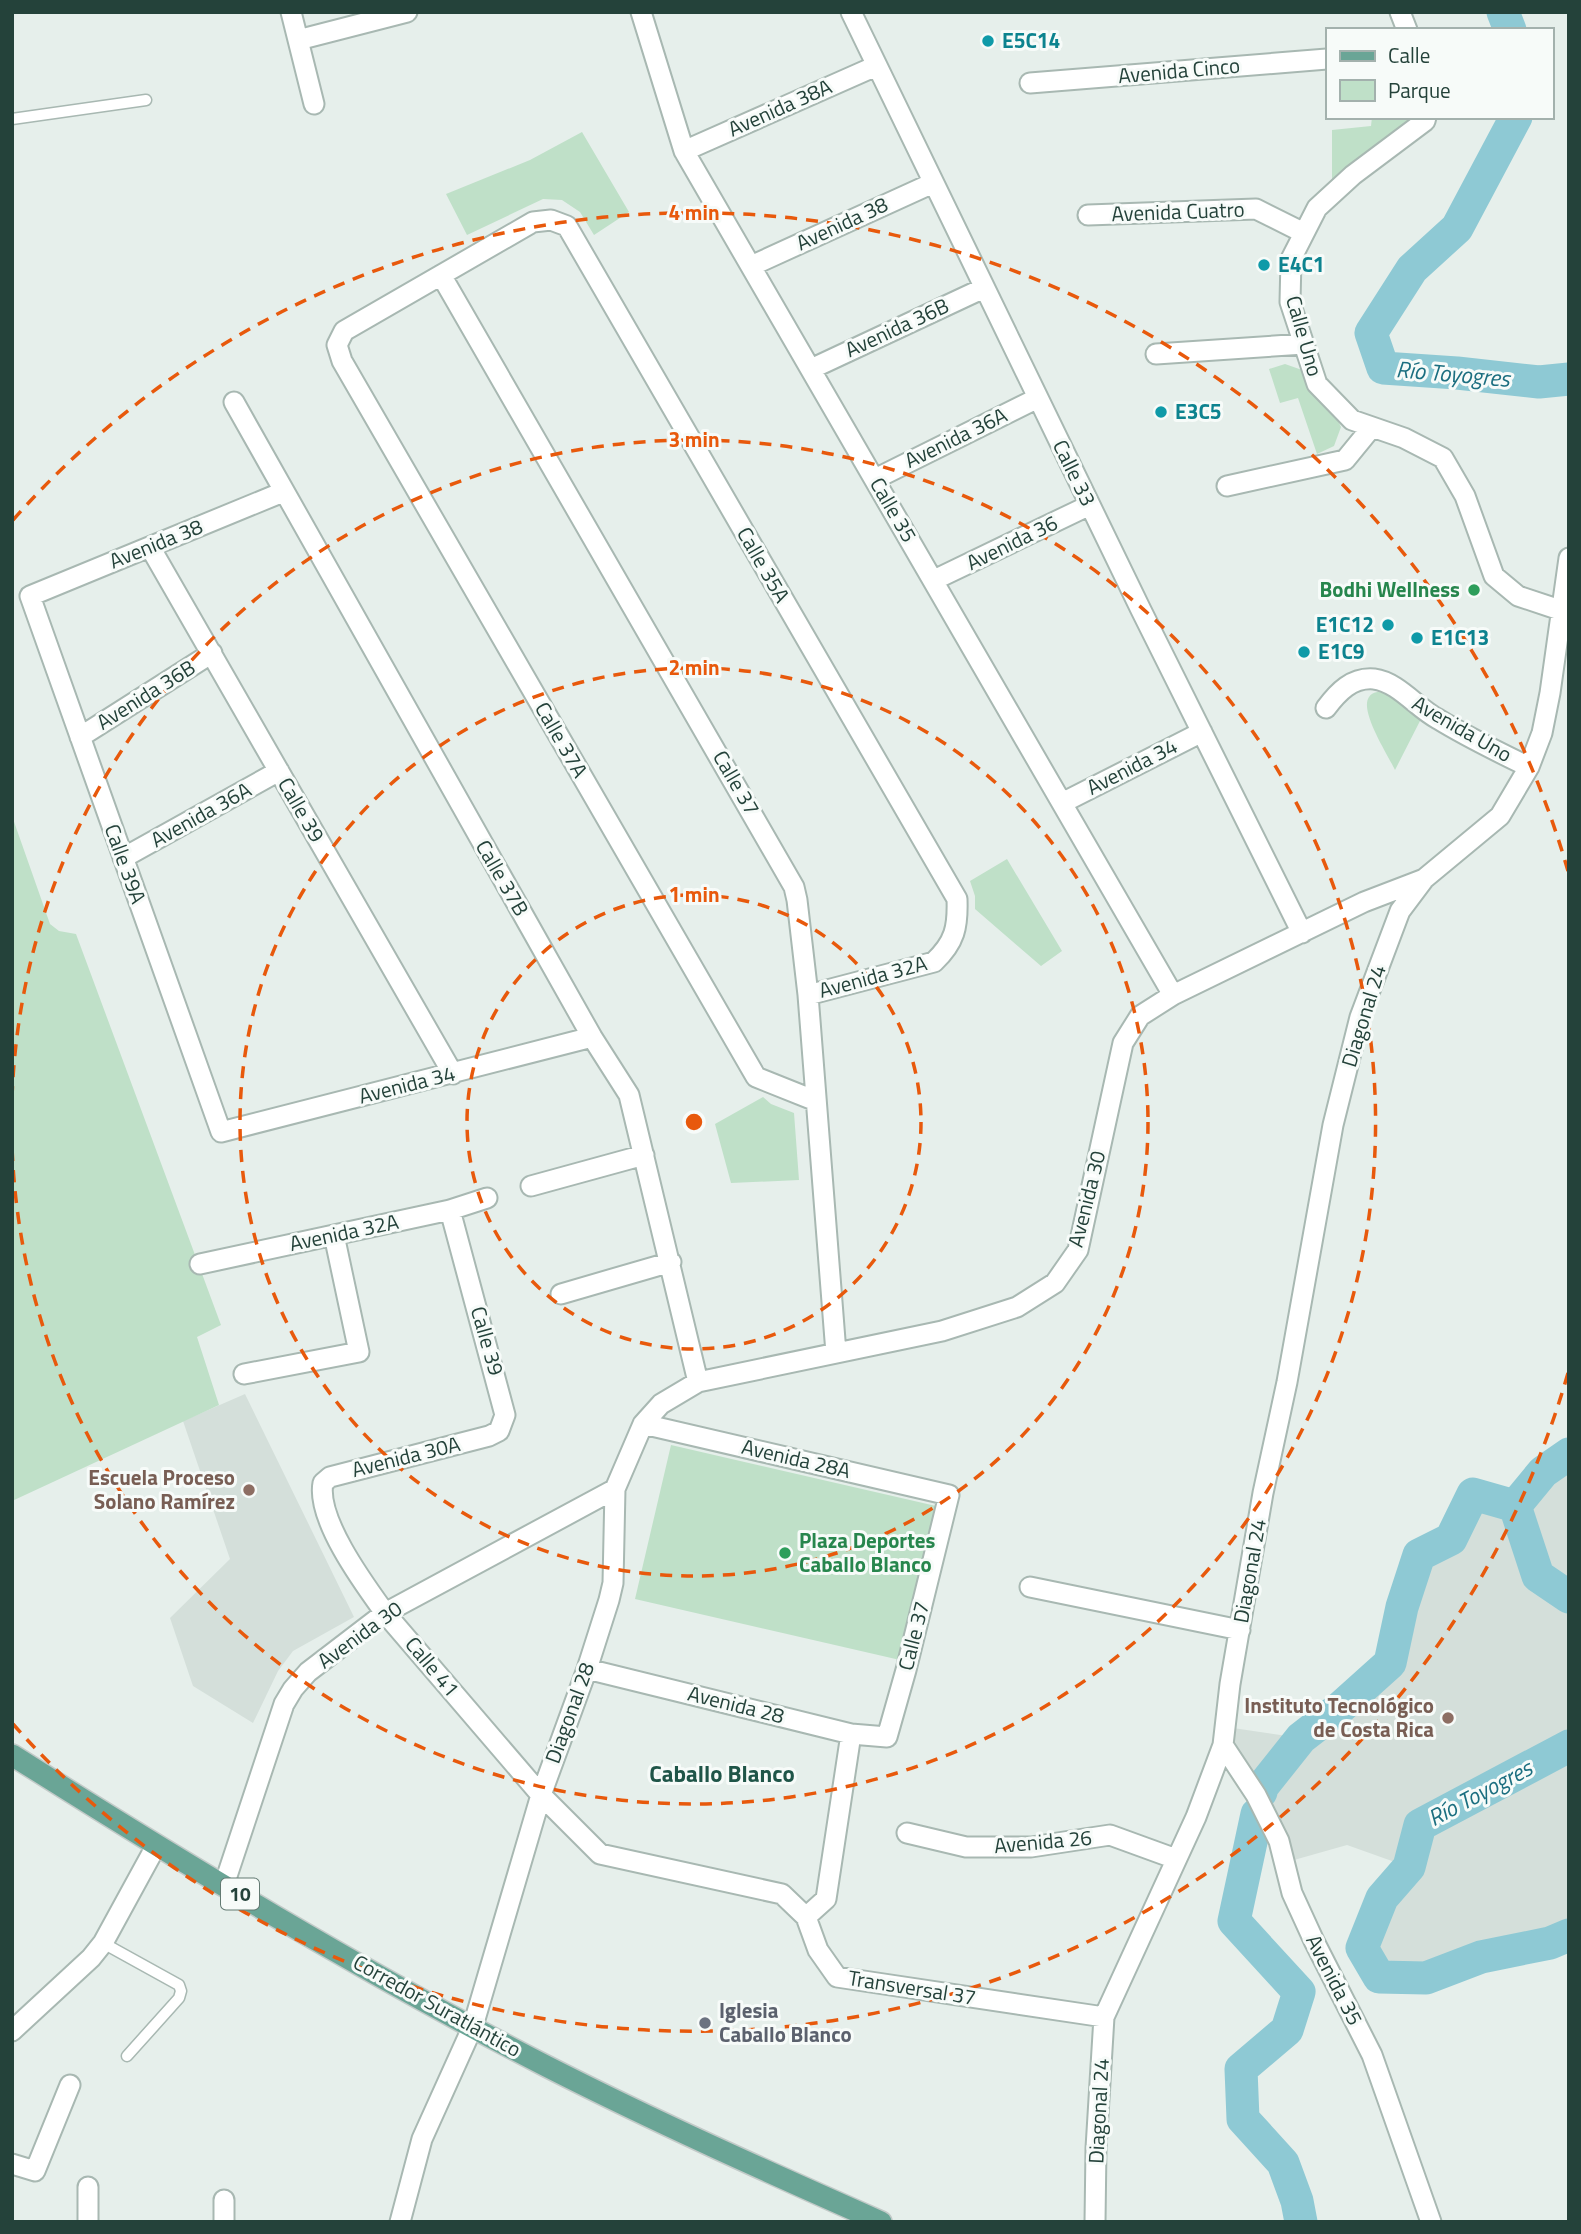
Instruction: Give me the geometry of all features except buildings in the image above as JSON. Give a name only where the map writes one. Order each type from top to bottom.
[{"type":"main road","name":"Corredor Suratlántico","points":[[12,1755],[223,1885],[395,1984],[554,2070],[706,2145],[881,2222]]},
{"type":"street","points":[[291,12],[314,104]]},
{"type":"street","points":[[298,40],[407,12]]},
{"type":"street","name":"Calle 35","points":[[641,12],[684,151],[1173,995]]},
{"type":"street","name":"Calle 33","points":[[851,12],[1090,506],[1302,933]]},
{"type":"street","name":"Avenida Cinco","points":[[1030,83],[1326,59]]},
{"type":"street","name":"Avenida 38A","points":[[684,151],[876,66]]},
{"type":"street","name":"Calle Uno","points":[[1426,119],[1353,175],[1317,208],[1291,259],[1290,302],[1317,384],[1352,421],[1404,438],[1443,458],[1465,496],[1494,576],[1518,596],[1563,611]]},
{"type":"street","name":"Avenida 38","points":[[751,266],[933,183]]},
{"type":"street","name":"Avenida Cuatro","points":[[1088,215],[1256,209],[1304,233]]},
{"type":"street","name":"Calle 35A","points":[[441,275],[533,222],[551,220],[567,226],[957,899],[958,922]]},
{"type":"street","name":"Calle 37A","points":[[441,275],[344,331],[337,345],[342,361],[756,1077],[817,1101]]},
{"type":"street","name":"Calle 37","points":[[441,275],[788,873],[797,900],[808,995],[836,1353]]},
{"type":"street","name":"Avenida 36B","points":[[811,369],[984,288]]},
{"type":"street","points":[[1156,354],[1304,344]]},
{"type":"street","name":"Avenida 36A","points":[[875,479],[1038,398]]},
{"type":"street","name":"Calle 37B","points":[[234,402],[592,1037],[629,1095],[698,1382]]},
{"type":"street","points":[[1227,486],[1345,460],[1372,427]]},
{"type":"street","name":"Avenida 38","points":[[30,596],[283,492]]},
{"type":"street","name":"Avenida 36","points":[[934,580],[1090,506]]},
{"type":"street","name":"Calle 39","points":[[150,547],[453,1074]]},
{"type":"street","points":[[1424,879],[1500,816],[1529,768],[1542,733],[1548,706],[1569,558]]},
{"type":"street","name":"Calle 39A","points":[[30,596],[221,1132]]},
{"type":"street","name":"Avenida 36B","points":[[80,737],[212,653]]},
{"type":"street","name":"Avenida Uno","points":[[1326,708],[1339,691],[1358,680],[1375,679],[1390,684],[1435,718],[1529,768]]},
{"type":"street","name":"Avenida 34","points":[[1062,803],[1202,732]]},
{"type":"street","name":"Avenida 36A","points":[[123,858],[279,771]]},
{"type":"street","name":"Avenida 30","points":[[661,1404],[698,1382],[942,1331],[1017,1307],[1055,1283],[1078,1251],[1122,1043],[1140,1016],[1173,995],[1373,898],[1424,879]]},
{"type":"street","name":"Diagonal 24","points":[[1095,2222],[1096,2148],[1104,2017],[1196,1817],[1223,1745],[1230,1684],[1263,1493],[1291,1359],[1333,1125],[1360,1017],[1400,911],[1424,879]]},
{"type":"street","name":"Avenida 32A","points":[[808,995],[934,962],[948,948],[958,922]]},
{"type":"street","name":"Avenida 34","points":[[221,1132],[592,1037]]},
{"type":"street","points":[[531,1186],[644,1155]]},
{"type":"street","name":"Avenida 32A","points":[[200,1264],[450,1210],[487,1198]]},
{"type":"street","name":"Calle 39","points":[[450,1210],[504,1404],[505,1415],[499,1431]]},
{"type":"street","points":[[244,1374],[359,1352],[334,1235]]},
{"type":"street","points":[[561,1294],[671,1262]]},
{"type":"street","name":"Diagonal 28","points":[[400,2222],[422,2139],[473,2026],[541,1795],[587,1669],[613,1583],[615,1489],[643,1424],[661,1404]]},
{"type":"street","name":"Avenida 28A","points":[[643,1424],[949,1495]]},
{"type":"street","name":"Avenida 30A","points":[[321,1492],[323,1483],[330,1477],[489,1436],[499,1431]]},
{"type":"street","name":"Avenida 30","points":[[223,1885],[284,1704],[308,1672],[385,1613],[615,1489]]},
{"type":"street","name":"Calle 41","points":[[321,1492],[341,1547],[363,1583],[385,1613],[541,1795]]},
{"type":"street","name":"Calle 37","points":[[887,1737],[949,1495]]},
{"type":"street","points":[[1030,1587],[1240,1630]]},
{"type":"street","name":"Avenida 28","points":[[587,1669],[851,1734],[887,1737]]},
{"type":"street","points":[[806,1917],[826,1899],[851,1734]]},
{"type":"street","name":"Avenida 35","points":[[1223,1745],[1256,1795],[1279,1841],[1292,1893],[1372,2055],[1432,2222]]},
{"type":"street","name":"Transversal 37","points":[[541,1795],[600,1854],[782,1894],[806,1917],[818,1950],[837,1977],[1104,2017]]},
{"type":"street","name":"Avenida 26","points":[[906,1833],[966,1847],[1031,1847],[1110,1836],[1176,1859]]},
{"type":"street","points":[[12,2031],[91,1958],[103,1943],[156,1846]]},
{"type":"street","points":[[12,2164],[35,2171],[70,2085]]},
{"type":"street","points":[[88,2188],[88,2222]]},
{"type":"street","points":[[224,2200],[224,2222]]},
{"type":"lane","points":[[12,119],[146,100]]},
{"type":"lane","points":[[103,1943],[179,1985],[181,1991],[178,1998],[127,2056]]},
{"type":"shaded area","name":"Escuela Proceso Solano Ramírez","points":[[245,1394],[354,1617],[293,1651],[278,1671],[253,1723],[193,1686],[170,1618],[230,1559],[183,1421]]},
{"type":"shaded area","name":"Instituto Tecnológico de Costa Rica","points":[[1569,1454],[1569,1932],[1548,1942],[1482,1957],[1427,1978],[1380,1976],[1363,1949],[1384,1899],[1406,1866],[1347,1845],[1294,1860],[1262,1787],[1230,1747],[1233,1728],[1301,1738],[1342,1707],[1390,1663],[1402,1607],[1419,1555],[1451,1539],[1473,1494],[1515,1506]]},
{"type":"green space","points":[[1372,119],[1417,119],[1332,180],[1332,130],[1371,126]]},
{"type":"green space","points":[[582,132],[629,212],[594,235],[580,212],[562,200],[543,199],[467,235],[446,194],[530,160]]},
{"type":"green space","points":[[1285,364],[1302,370],[1313,394],[1333,411],[1341,427],[1334,446],[1317,454],[1298,398],[1280,403],[1269,369]]},
{"type":"green space","points":[[1385,691],[1416,712],[1421,719],[1395,770],[1368,712],[1369,697]]},
{"type":"green space","points":[[12,816],[50,924],[59,931],[76,934],[221,1325],[197,1337],[219,1405],[12,1501]]},
{"type":"green space","points":[[1007,859],[1062,951],[1041,966],[975,909],[975,896],[970,881]]},
{"type":"green space","points":[[763,1097],[771,1104],[794,1113],[799,1180],[731,1183],[715,1124]]},
{"type":"green space","name":"Plaza Deportes Caballo Blanco","points":[[671,1445],[936,1506],[900,1660],[635,1599]]},
{"type":"waterway","name":"Río Toyogres","points":[[1503,12],[1509,28]]},
{"type":"waterway","name":"Río Toyogres","points":[[1515,119],[1457,228],[1412,269],[1371,333],[1383,368],[1539,382],[1569,379]]},
{"type":"waterway","name":"Río Toyogres","points":[[1569,1454],[1543,1472],[1515,1506],[1538,1576],[1569,1597]]},
{"type":"waterway","points":[[1261,1792],[1262,1787],[1301,1738],[1390,1663],[1402,1607],[1419,1555],[1451,1539],[1473,1494],[1515,1506]]},
{"type":"waterway","name":"Río Toyogres","points":[[1569,1746],[1420,1825],[1409,1867],[1382,1898],[1362,1948],[1379,1977],[1426,1978],[1481,1957],[1550,1943],[1569,1935]]},
{"type":"waterway","points":[[1257,1814],[1234,1921],[1299,1992],[1287,2030],[1241,2069],[1243,2119],[1283,2163],[1297,2201],[1301,2222]]},
{"type":"place","name":"E5C14","points":[[988,41]]},
{"type":"place","name":"E4C1","points":[[1264,265]]},
{"type":"place","name":"E3C5","points":[[1161,412]]},
{"type":"place","name":"Bodhi Wellness","points":[[1474,590]]},
{"type":"place","name":"E1C12","points":[[1388,625]]},
{"type":"place","name":"E1C13","points":[[1417,638]]},
{"type":"place","name":"E1C9","points":[[1304,652]]},
{"type":"place","name":"Escuela Proceso Solano Ramírez","points":[[249,1490]]},
{"type":"place","name":"Plaza Deportes Caballo Blanco","points":[[785,1553]]},
{"type":"place","name":"Instituto Tecnológico de Costa Rica","points":[[1448,1718]]},
{"type":"place","name":"Iglesia Caballo Blanco","points":[[705,2023]]},
{"type":"district","name":"Caballo Blanco","points":[[722,1774]]}]
